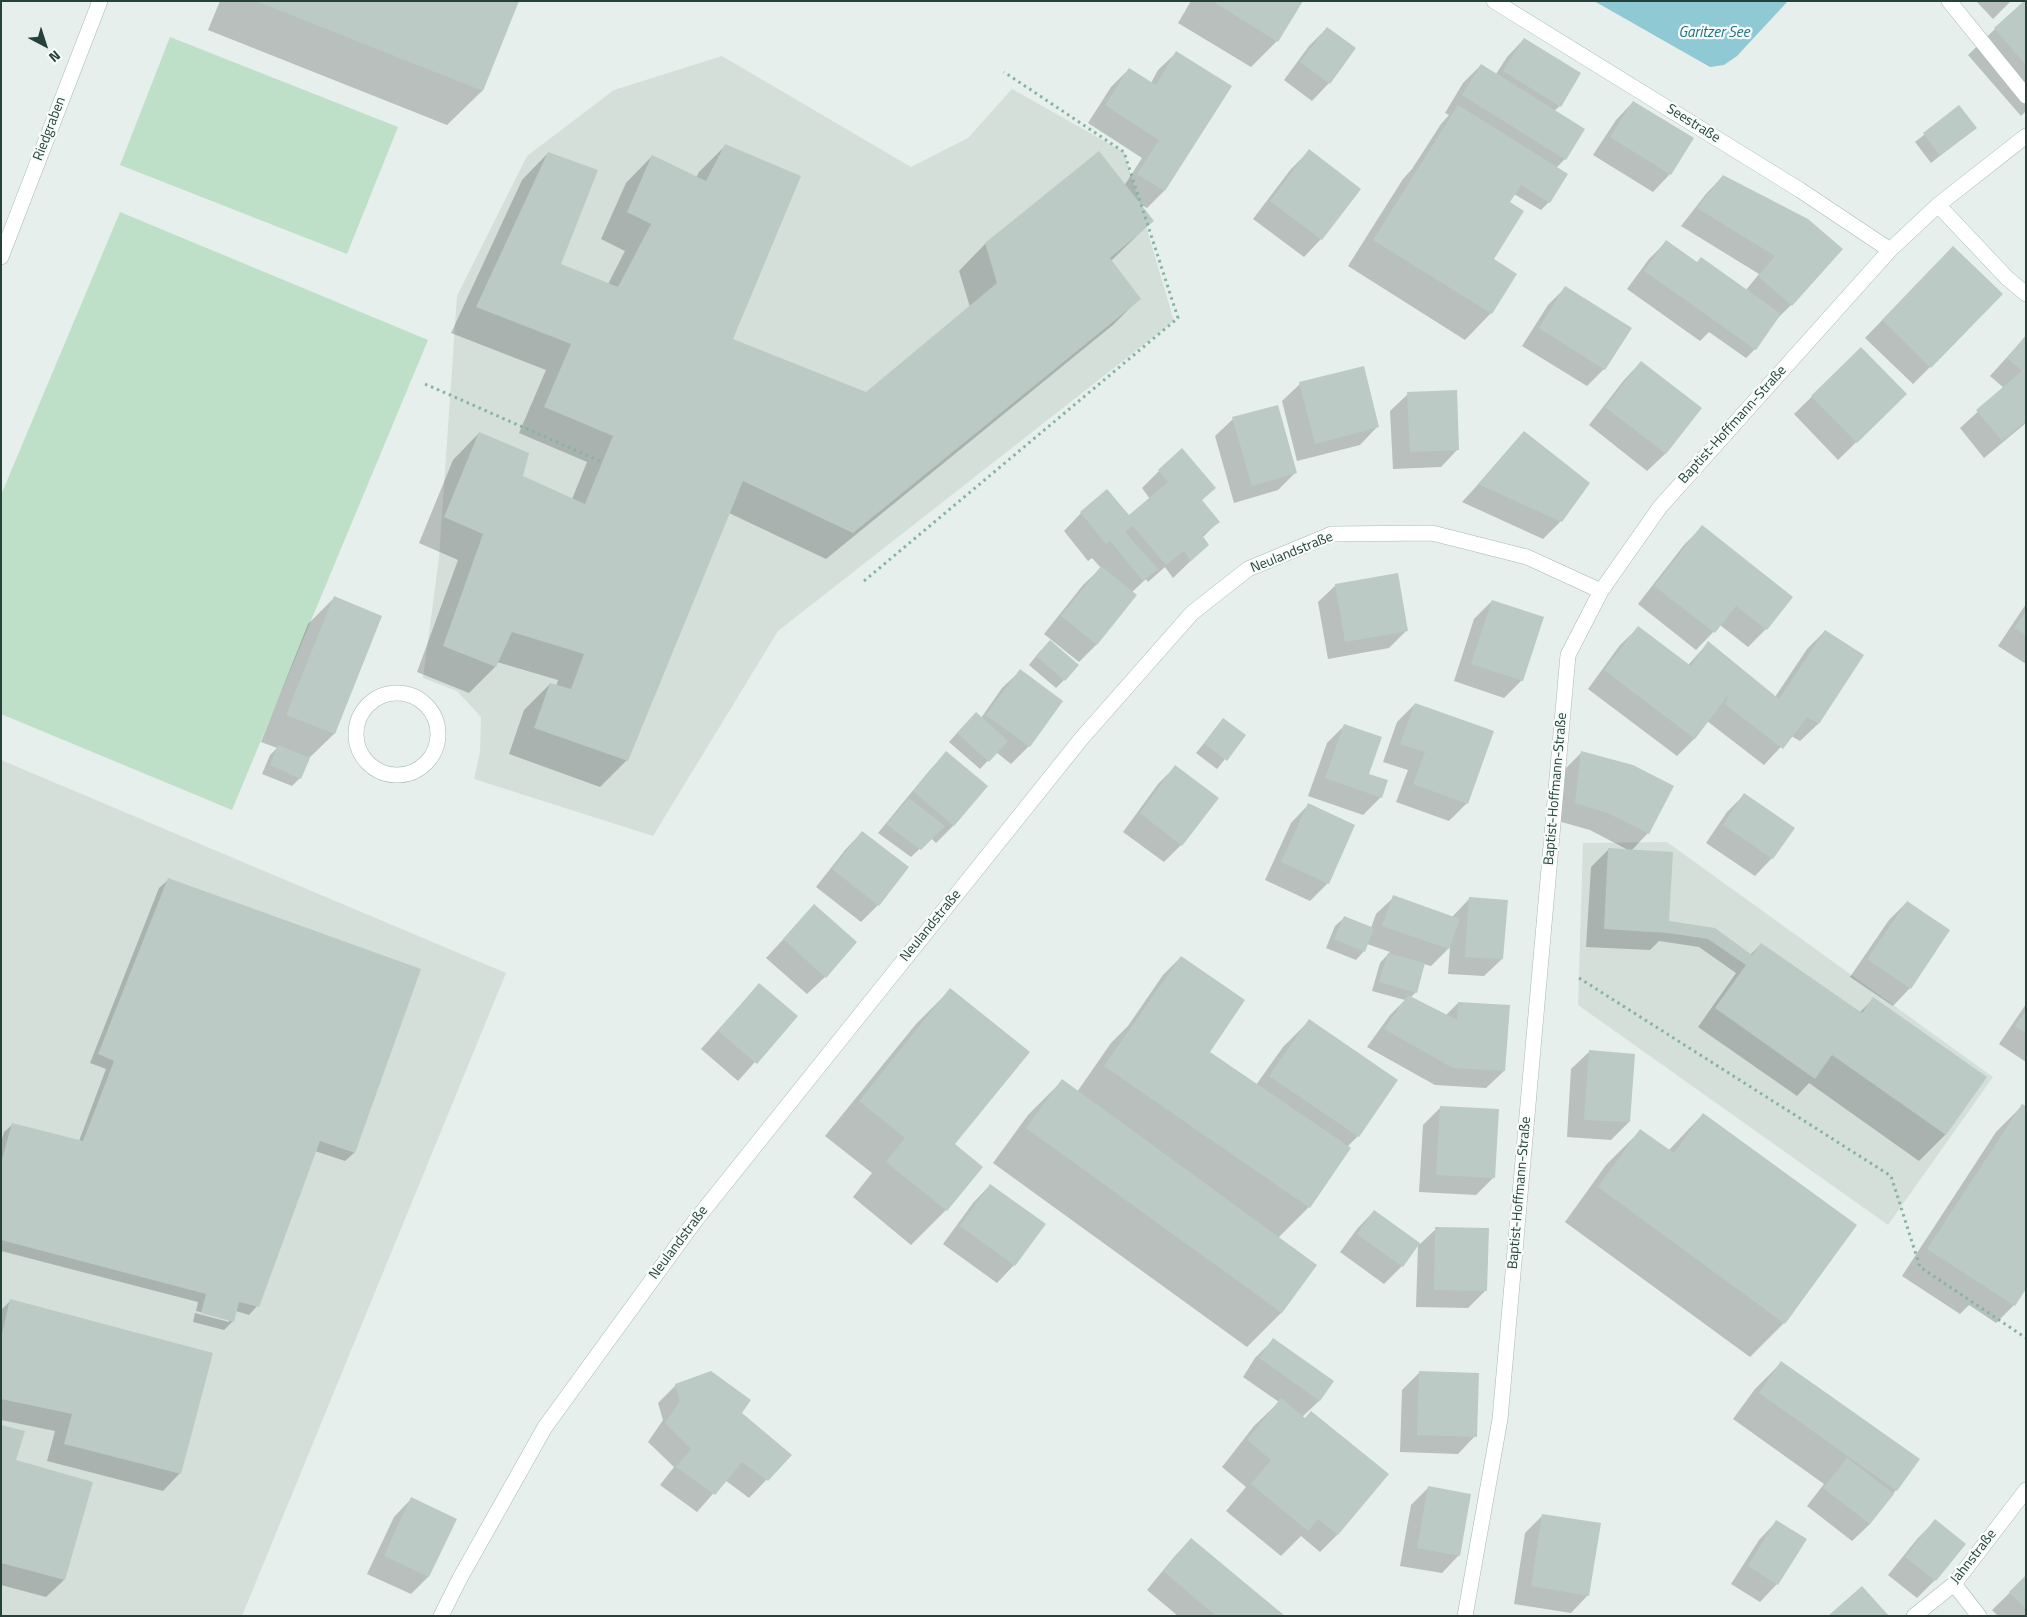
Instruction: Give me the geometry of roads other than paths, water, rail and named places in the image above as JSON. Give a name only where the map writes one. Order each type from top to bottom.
[{"type":"street","name":"Riedgraben","points":[[1,257],[100,1]]},
{"type":"street","name":"Seestraße","points":[[1494,1],[1800,190],[1890,250]]},
{"type":"street","points":[[1948,1],[2026,96]]},
{"type":"street","name":"Baptist-Hoffmann-Straße","points":[[1465,1616],[1500,1419],[1568,654],[1601,591],[1660,507],[1890,250],[1938,205],[2026,136]]},
{"type":"street","points":[[1938,205],[2007,278],[2026,294]]},
{"type":"street","name":"Neulandstraße","points":[[441,1616],[460,1578],[544,1427],[695,1220],[1082,739],[1192,613],[1248,569],[1332,534],[1432,532],[1527,557],[1601,591]]},
{"type":"street","points":[[403,692],[417,697],[428,706],[436,718],[439,733],[435,752],[426,764],[406,774],[391,775],[378,771],[362,756],[356,742],[356,728],[364,710],[374,700],[387,693],[403,692]]},
{"type":"street","name":"Jahnstraße","points":[[1914,1616],[1954,1584],[2026,1490]]},
{"type":"street","points":[[1954,1584],[1979,1616]]},
{"type":"water","name":"Garitzer See","points":[[1594,1],[1788,1],[1737,56],[1724,65],[1710,67]]}]
